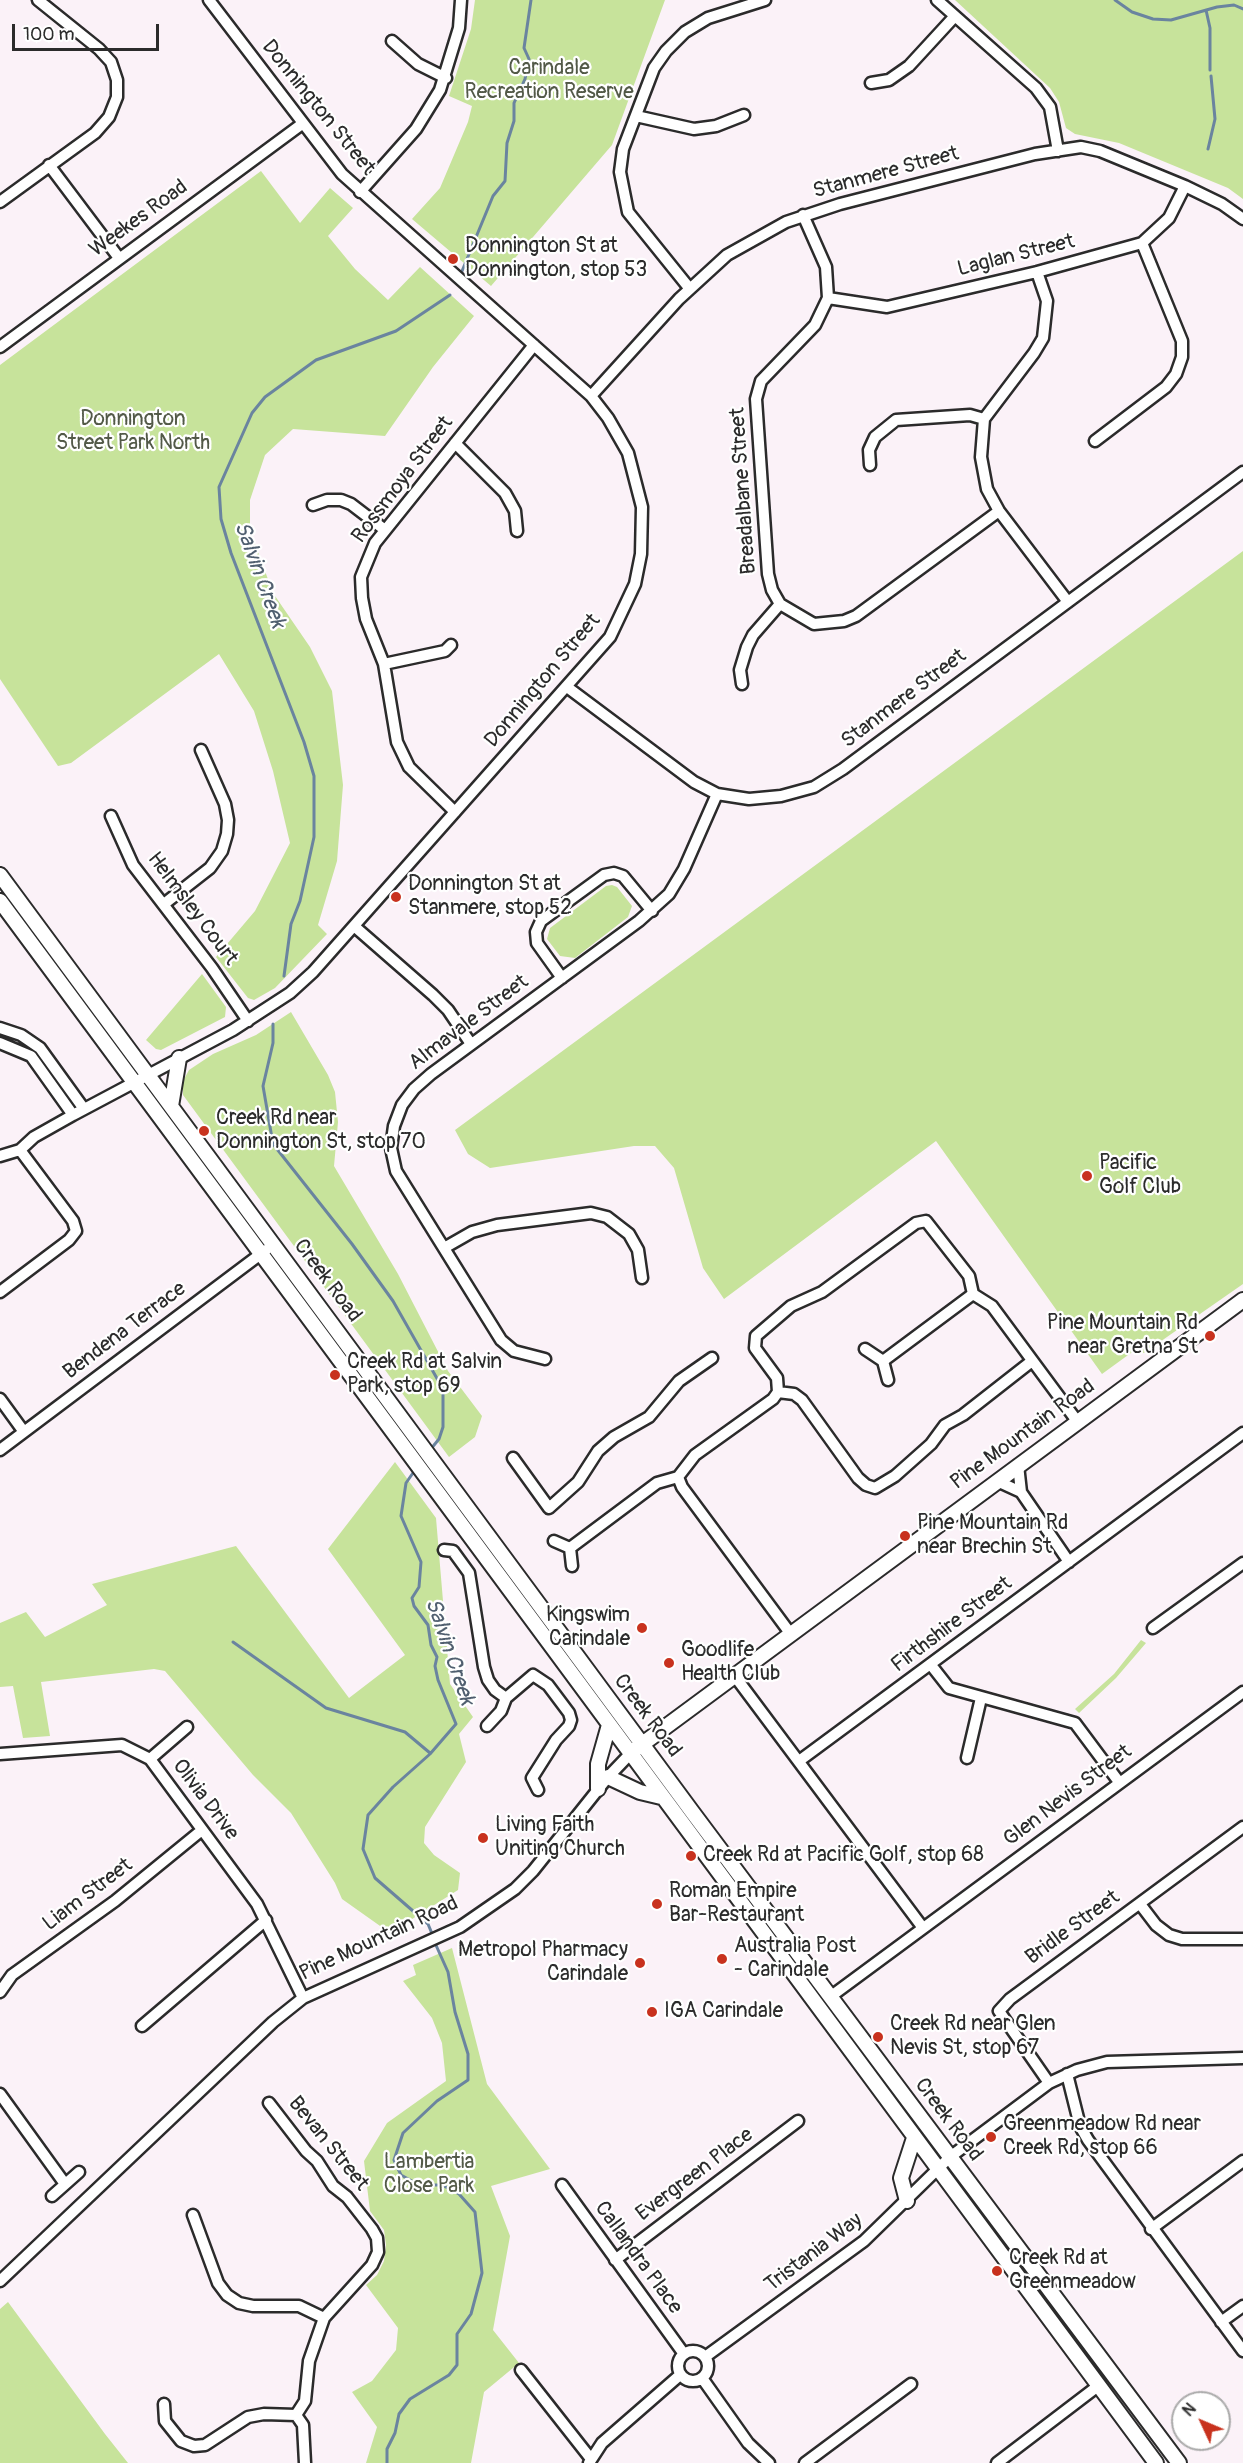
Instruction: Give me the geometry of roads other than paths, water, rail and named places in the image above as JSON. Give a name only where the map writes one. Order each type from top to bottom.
[{"type":"main road","name":"Creek Road","points":[[0,875],[642,1744],[1179,2463]]},
{"type":"main road","name":"Creek Road","points":[[0,901],[1156,2463]]},
{"type":"main road","points":[[171,1106],[179,1058]]},
{"type":"main road","name":"Pine Mountain Road","points":[[630,1754],[790,1633],[1243,1300]]},
{"type":"main road","points":[[598,1789],[598,1764],[609,1725]]},
{"type":"main road","points":[[608,1777],[639,1792],[661,1797]]},
{"type":"main road","points":[[907,2201],[901,2178],[914,2138]]},
{"type":"street","points":[[0,202],[95,133],[109,117],[117,97],[117,80],[111,62],[99,49],[38,0]]},
{"type":"street","name":"Donnington Street","points":[[20,1150],[34,1137],[73,1114],[248,1021],[302,983],[610,637],[635,584],[641,554],[642,507],[628,453],[608,418],[591,396],[360,192],[302,124],[209,0]]},
{"type":"street","points":[[360,192],[416,129],[446,78],[459,28],[461,0]]},
{"type":"street","points":[[690,289],[628,212],[620,172],[623,149],[654,68],[685,32],[708,18],[765,0]]},
{"type":"street","points":[[937,0],[1036,88],[1050,107],[1058,151]]},
{"type":"street","points":[[871,83],[889,80],[909,66],[955,16]]},
{"type":"street","points":[[392,41],[418,64],[446,78]]},
{"type":"street","points":[[636,116],[694,129],[716,126],[744,116]]},
{"type":"street","name":"Weekes Road","points":[[0,347],[302,124]]},
{"type":"street","name":"Stanmere Street","points":[[591,396],[690,289],[727,255],[752,239],[803,215],[1000,163],[1081,147],[1100,151],[1185,186],[1222,204],[1243,219]]},
{"type":"street","points":[[49,165],[119,258]]},
{"type":"street","name":"Laglan Street","points":[[828,298],[887,307],[1037,272],[1142,243],[1168,218],[1185,186]]},
{"type":"street","name":"Breadalbane Street","points":[[780,604],[772,590],[768,574],[756,399],[761,381],[815,326],[828,298],[826,267],[803,215]]},
{"type":"street","points":[[1095,441],[1166,387],[1176,374],[1182,357],[1182,341],[1142,243]]},
{"type":"street","points":[[1037,272],[1047,302],[1043,338],[1034,354],[984,419],[981,442],[987,489],[999,511],[1068,602]]},
{"type":"street","name":"Rossmoya Street","points":[[455,812],[421,781],[402,755],[397,742],[384,664],[366,619],[362,598],[362,577],[367,558],[385,530],[534,345]]},
{"type":"street","points":[[870,465],[869,450],[875,437],[896,420],[970,415],[984,419]]},
{"type":"street","points":[[455,443],[505,493],[515,511],[517,531]]},
{"type":"street","name":"Stanmere Street","points":[[567,687],[694,782],[717,794],[749,799],[781,796],[814,787],[843,769],[1243,472]]},
{"type":"street","points":[[313,505],[327,500],[341,500],[351,504],[385,530]]},
{"type":"street","points":[[742,684],[740,669],[747,647],[753,635],[780,604],[814,624],[844,621],[856,616],[999,511]]},
{"type":"street","points":[[384,664],[445,651],[451,645]]},
{"type":"street","points":[[164,904],[210,868],[222,851],[227,834],[228,820],[225,804],[201,750]]},
{"type":"street","name":"Almavale Street","points":[[545,1359],[514,1351],[501,1340],[396,1171],[391,1148],[394,1126],[402,1105],[414,1089],[652,910],[669,894],[684,869],[717,794]]},
{"type":"street","name":"Helmsley Court","points":[[111,816],[133,865],[164,904],[248,1021]]},
{"type":"street","points":[[562,978],[537,943],[536,932],[541,921],[604,875],[614,873],[623,876],[652,910]]},
{"type":"street","points":[[354,926],[448,1010],[471,1044]]},
{"type":"street","points":[[0,1029],[21,1035],[40,1048],[84,1109]]},
{"type":"street","points":[[0,1043],[31,1056],[73,1114]]},
{"type":"street","points":[[31,1056],[40,1048]]},
{"type":"street","points":[[0,1156],[20,1150],[73,1221],[76,1232],[69,1240],[0,1292]]},
{"type":"street","points":[[444,1248],[472,1232],[496,1225],[591,1213],[607,1217],[630,1234],[638,1250],[642,1278]]},
{"type":"street","points":[[570,1548],[657,1483],[678,1477],[695,1455],[773,1400],[778,1392],[777,1378],[755,1348],[756,1336],[791,1306],[822,1292],[916,1223],[926,1221],[933,1228],[969,1276],[973,1294],[992,1306],[1077,1421]]},
{"type":"street","name":"Bendena Terrace","points":[[0,1450],[273,1244]]},
{"type":"street","points":[[883,1361],[973,1294]]},
{"type":"street","points":[[866,1349],[883,1361],[888,1380]]},
{"type":"street","points":[[513,1458],[549,1508],[578,1482],[598,1451],[614,1437],[649,1417],[679,1381],[712,1358]]},
{"type":"street","points":[[778,1392],[794,1394],[802,1400],[858,1478],[866,1485],[875,1488],[906,1467],[931,1444],[945,1425],[963,1415],[1032,1361]]},
{"type":"street","points":[[0,1399],[24,1432]]},
{"type":"street","name":"Firthshire Street","points":[[799,1761],[1243,1433]]},
{"type":"street","points":[[1018,1465],[1021,1492],[1069,1562]]},
{"type":"street","points":[[678,1477],[682,1486],[790,1633]]},
{"type":"street","points":[[997,1481],[1021,1492]]},
{"type":"street","points":[[554,1541],[570,1548]]},
{"type":"street","points":[[570,1548],[572,1566]]},
{"type":"street","points":[[444,1550],[453,1551],[469,1573],[484,1667],[488,1680],[506,1698]]},
{"type":"street","points":[[1154,1628],[1243,1563]]},
{"type":"street","points":[[931,1665],[949,1688],[1075,1723],[1119,1782]]},
{"type":"street","points":[[487,1726],[501,1711],[506,1698],[533,1674],[548,1685],[569,1713],[571,1720],[532,1778],[538,1790]]},
{"type":"street","points":[[734,1675],[923,1928]]},
{"type":"street","name":"Glen Nevis Street","points":[[830,1997],[1243,1692]]},
{"type":"street","points":[[967,1758],[981,1698]]},
{"type":"street","points":[[150,1759],[187,1727]]},
{"type":"street","name":"Olivia Drive","points":[[0,1754],[122,1745],[150,1759],[257,1904],[303,1998]]},
{"type":"street","name":"Pine Mountain Road","points":[[0,2281],[273,2022],[303,1998],[460,1927],[505,1897],[533,1871],[598,1789],[630,1754]]},
{"type":"street","name":"Bridle Street","points":[[1049,2083],[999,2011],[1010,1999],[1243,1827]]},
{"type":"street","name":"Liam Street","points":[[0,1992],[12,1975],[115,1901],[202,1830]]},
{"type":"street","points":[[1140,1904],[1156,1925],[1169,1935],[1182,1939],[1243,1939]]},
{"type":"street","points":[[142,2026],[266,1920]]},
{"type":"street","name":"Tristania Way","points":[[705,2357],[864,2241],[950,2157],[1049,2083],[1067,2074],[1107,2062],[1243,2058]]},
{"type":"street","points":[[1067,2074],[1080,2126],[1151,2229],[1243,2351]]},
{"type":"street","points":[[0,2094],[65,2184]]},
{"type":"street","name":"Bevan Street","points":[[269,2103],[306,2151],[317,2161],[333,2186],[347,2197],[377,2238],[378,2252],[372,2265],[324,2318],[309,2361],[305,2401],[296,2415]]},
{"type":"street","name":"Evergreen Place","points":[[615,2260],[798,2121]]},
{"type":"street","points":[[1151,2229],[1243,2161]]},
{"type":"street","points":[[52,2196],[79,2172]]},
{"type":"street","name":"Callandra Place","points":[[562,2185],[684,2354]]},
{"type":"street","points":[[193,2216],[218,2283],[227,2295],[239,2303],[252,2306],[299,2306],[324,2318]]},
{"type":"street","points":[[1221,2322],[1243,2306]]},
{"type":"street","points":[[695,2351],[705,2357],[708,2368],[702,2378],[691,2381],[680,2375],[677,2364],[684,2354],[695,2351]]},
{"type":"street","points":[[521,2370],[590,2461],[620,2426],[680,2375]]},
{"type":"street","points":[[702,2378],[748,2443],[769,2463]]},
{"type":"street","points":[[805,2463],[911,2384]]},
{"type":"street","points":[[997,2463],[1098,2386]]},
{"type":"street","points":[[164,2404],[165,2421],[182,2441],[194,2446],[205,2445],[248,2417],[264,2414],[296,2415],[303,2425],[305,2463]]},
{"type":"waterway","name":"Salvin Creek","points":[[460,276],[493,196],[505,181],[507,143],[514,121],[514,103],[525,79],[529,59],[524,48],[531,0]]},
{"type":"waterway","points":[[1115,0],[1132,12],[1153,19],[1171,20],[1217,7],[1234,5],[1243,9]]},
{"type":"waterway","points":[[1206,10],[1210,28],[1210,70]]},
{"type":"waterway","points":[[1208,149],[1215,119],[1211,76]]},
{"type":"waterway","name":"Salvin Creek","points":[[284,976],[291,924],[300,901],[314,837],[314,776],[304,742],[231,553],[221,519],[219,487],[252,413],[265,397],[316,360],[396,331],[450,295]]},
{"type":"waterway","name":"Salvin Creek","points":[[273,1024],[273,1043],[263,1086],[273,1144],[352,1244],[393,1301],[443,1389],[443,1427],[439,1439],[430,1450]]},
{"type":"waterway","name":"Salvin Creek","points":[[415,1470],[406,1483],[401,1516],[421,1562],[419,1587],[412,1598],[414,1606],[428,1625],[431,1645],[437,1657],[435,1666],[438,1680],[456,1724],[430,1754],[393,1787],[368,1815],[363,1849],[375,1878],[428,1924],[433,1936]]},
{"type":"waterway","points":[[233,1642],[326,1708],[405,1732],[430,1753]]},
{"type":"waterway","name":"Salvin Creek","points":[[387,2463],[387,2449],[395,2433],[399,2414],[410,2399],[449,2375],[457,2365],[457,2334],[471,2314],[482,2273],[475,2212],[459,2194],[442,2185],[419,2185],[401,2175],[394,2160],[403,2133],[437,2101],[468,2080],[468,2054],[455,2012],[448,1972],[435,1943]]},
{"type":"place","name":"Donnington St at Donnington, stop 53","points":[[453,259]]},
{"type":"place","name":"Donnington St at Stanmere, stop 52","points":[[396,897]]},
{"type":"place","name":"Creek Rd near Donnington St, stop 70","points":[[204,1131]]},
{"type":"place","name":"Pacific Golf Club","points":[[1087,1176]]},
{"type":"place","name":"Pine Mountain Rd near Gretna St","points":[[1210,1336]]},
{"type":"place","name":"Creek Rd at Salvin Park, stop 69","points":[[335,1375]]},
{"type":"place","name":"Pine Mountain Rd near Brechin St","points":[[905,1536]]},
{"type":"place","name":"Kingswim Carindale","points":[[642,1628]]},
{"type":"place","name":"Goodlife Health Club","points":[[669,1663]]},
{"type":"place","name":"Living Faith Uniting Church","points":[[483,1838]]},
{"type":"place","name":"Creek Rd at Pacific Golf, stop 68","points":[[691,1856]]},
{"type":"place","name":"Roman Empire Bar-Restaurant","points":[[657,1904]]},
{"type":"place","name":"Australia Post - Carindale","points":[[722,1959]]},
{"type":"place","name":"Metropol Pharmacy Carindale","points":[[640,1963]]},
{"type":"place","name":"IGA Carindale","points":[[652,2012]]},
{"type":"place","name":"Creek Rd near Glen Nevis St, stop 67","points":[[878,2037]]},
{"type":"place","name":"Greenmeadow Rd near Creek Rd, stop 66","points":[[991,2137]]},
{"type":"place","name":"Creek Rd at Greenmeadow","points":[[997,2271]]},
{"type":"park label","name":"Carindale Recreation Reserve","points":[[549,81]]},
{"type":"park label","name":"Donnington Street Park North","points":[[133,432]]},
{"type":"park label","name":"Lambertia Close Park","points":[[429,2175]]}]
